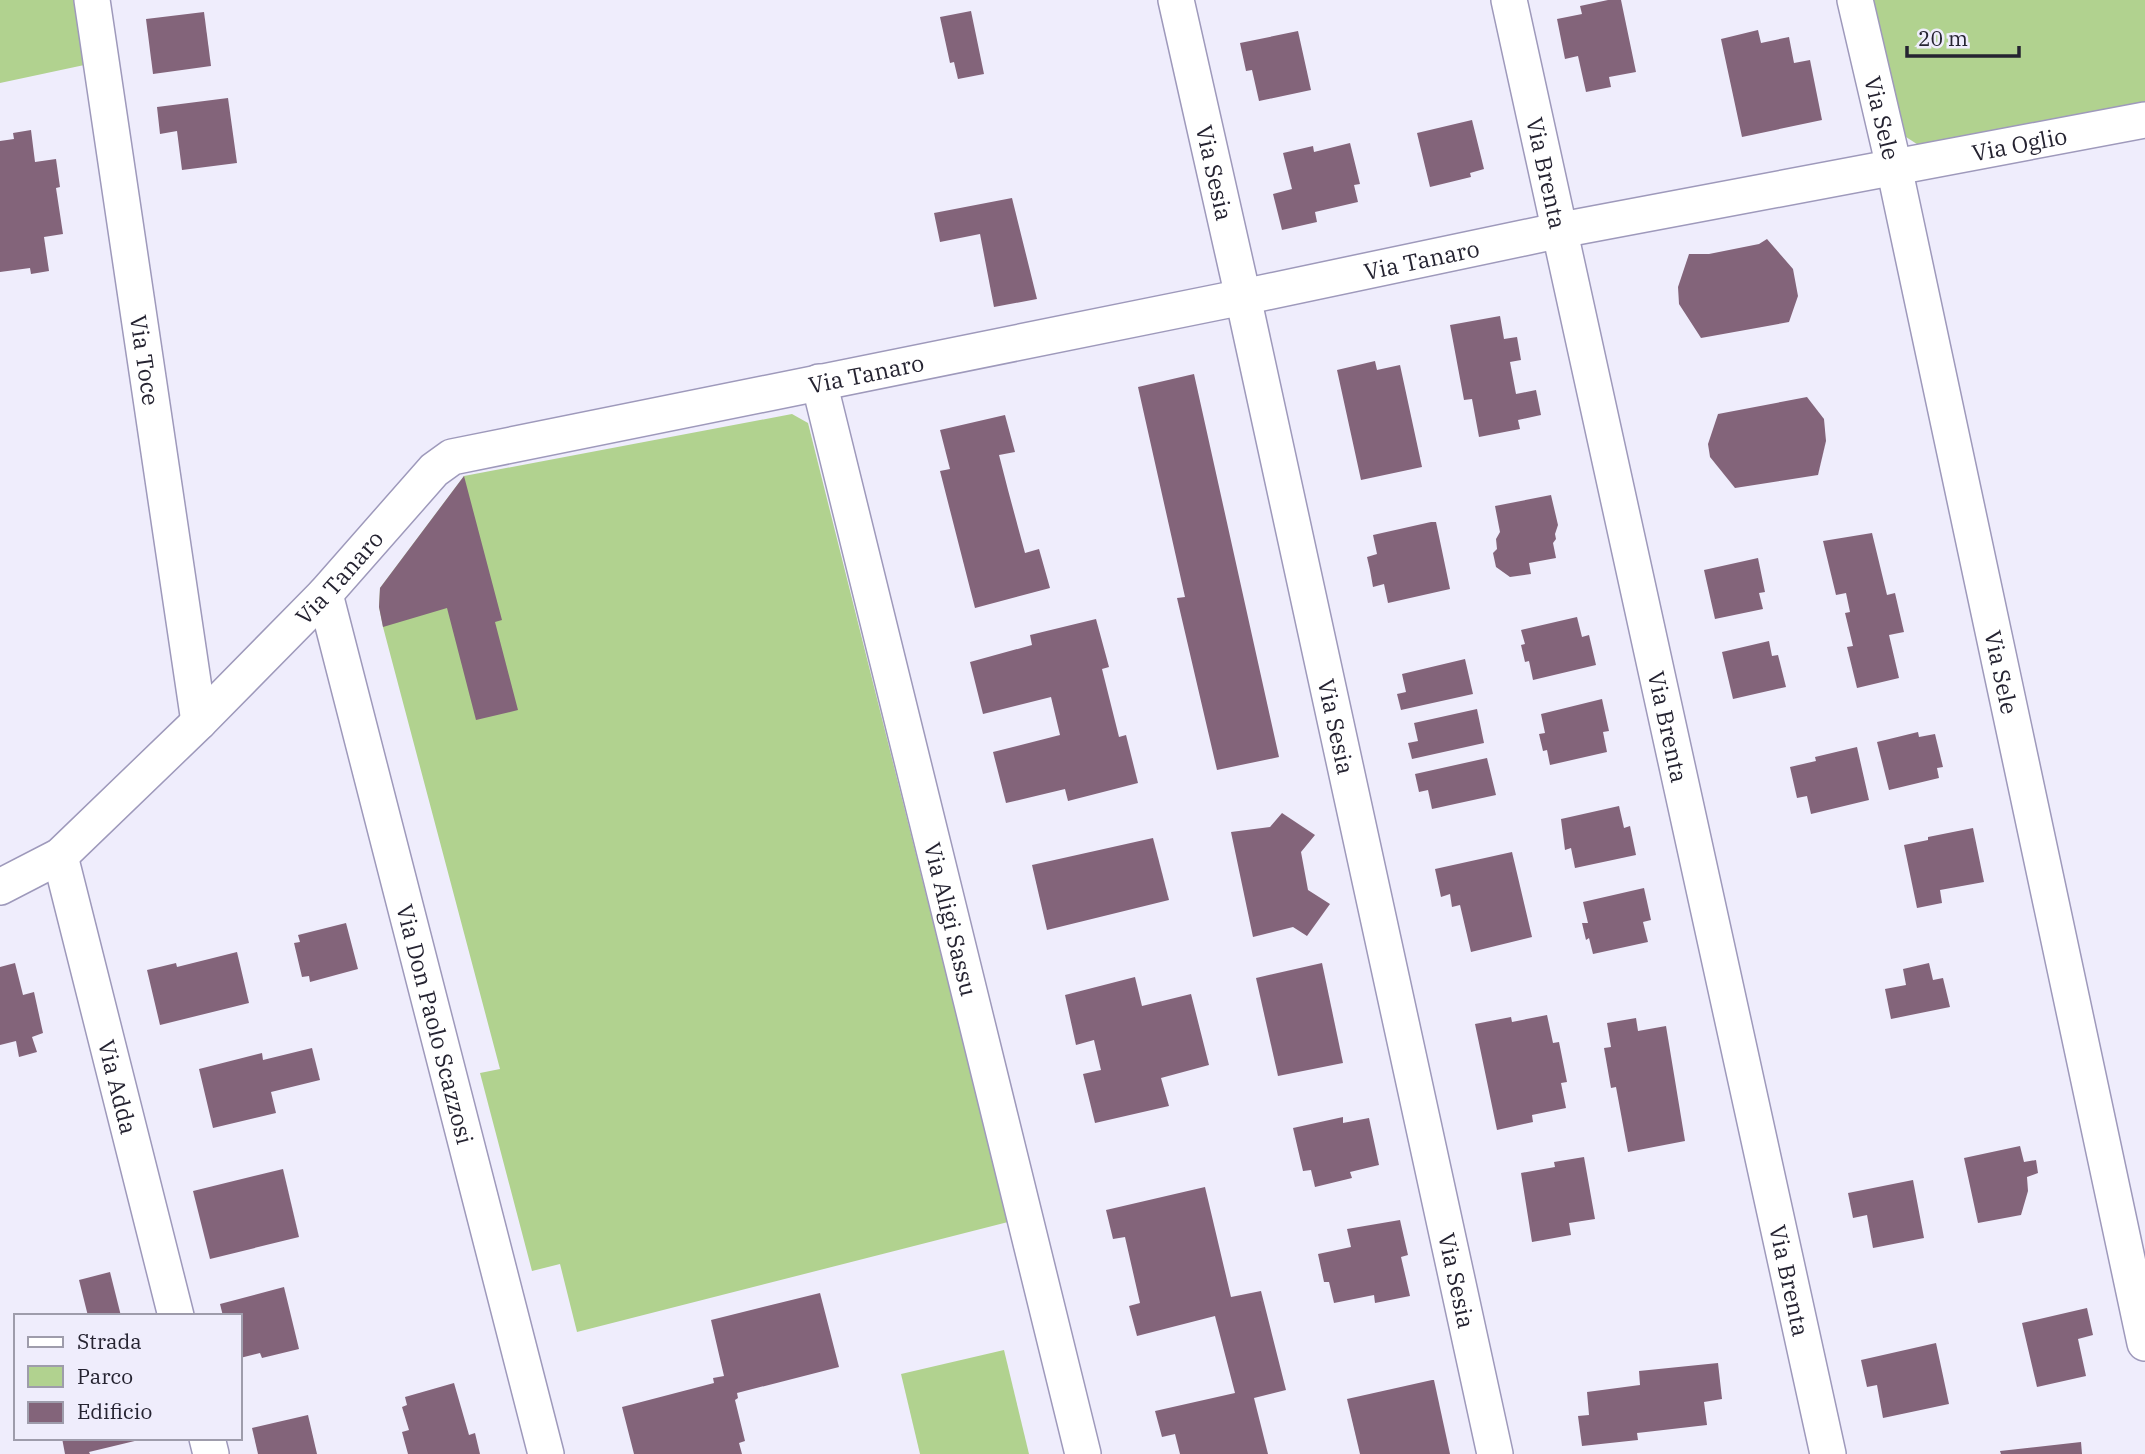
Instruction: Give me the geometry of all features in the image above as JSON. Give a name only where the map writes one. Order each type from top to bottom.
[{"type":"street","name":"Via Toce","points":[[92,0],[200,722]]},
{"type":"street","name":"Via Sesia","points":[[1177,0],[1495,1454]]},
{"type":"street","name":"Via Brenta","points":[[1508,0],[1828,1454]]},
{"type":"street","name":"Via Sele","points":[[1855,0],[1894,167],[2145,1343]]},
{"type":"street","name":"Via Oglio","points":[[1894,167],[2145,120]]},
{"type":"street","name":"Via Tanaro","points":[[0,887],[60,856],[200,722],[325,594],[435,470],[452,457],[1244,297],[1560,230],[1894,167]]},
{"type":"street","name":"Via Aligi Sassu","points":[[819,382],[1083,1454]]},
{"type":"street","name":"Via Don Paolo Scazzosi","points":[[325,594],[546,1454]]},
{"type":"street","name":"Via Adda","points":[[60,856],[175,1314]]},
{"type":"green space","points":[[0,0],[87,0],[89,64],[0,83]]},
{"type":"green space","points":[[1871,0],[2145,0],[2145,116],[1920,146],[1906,137]]},
{"type":"green space","points":[[792,414],[808,423],[1008,1222],[577,1332],[560,1264],[532,1271],[480,1073],[500,1069],[383,627],[379,607],[380,588],[464,476]]},
{"type":"green space","points":[[1004,1350],[1029,1454],[920,1454],[901,1374]]},
{"type":"building","points":[[1621,0],[1636,72],[1609,77],[1611,87],[1586,92],[1578,56],[1565,59],[1557,19],[1582,14],[1580,6]]},
{"type":"building","points":[[971,11],[984,74],[958,79],[954,62],[950,63],[940,17]]},
{"type":"building","points":[[204,12],[211,66],[153,74],[146,19]]},
{"type":"building","points":[[1758,30],[1761,43],[1789,37],[1794,63],[1810,60],[1822,120],[1742,137],[1721,39]]},
{"type":"building","points":[[1298,31],[1311,90],[1259,101],[1252,70],[1246,71],[1240,43]]},
{"type":"building","points":[[228,98],[237,163],[182,170],[177,131],[160,134],[157,107]]},
{"type":"building","points":[[1472,120],[1484,169],[1470,173],[1471,177],[1430,187],[1417,133]]},
{"type":"building","points":[[31,130],[35,162],[56,159],[60,187],[56,188],[63,234],[44,237],[49,271],[31,274],[30,268],[0,272],[0,141],[14,139],[13,133]]},
{"type":"building","points":[[1350,143],[1360,184],[1354,185],[1358,202],[1315,212],[1317,222],[1282,230],[1273,194],[1292,189],[1283,153],[1313,146],[1314,152]]},
{"type":"building","points":[[1012,198],[1037,299],[994,307],[980,234],[940,242],[934,213]]},
{"type":"building","points":[[1767,239],[1793,269],[1798,296],[1789,322],[1701,338],[1679,304],[1678,287],[1689,254],[1709,254],[1759,244]]},
{"type":"building","points":[[1500,316],[1504,339],[1517,337],[1521,360],[1510,362],[1516,394],[1536,390],[1541,415],[1518,420],[1520,429],[1479,437],[1472,399],[1464,400],[1450,325]]},
{"type":"building","points":[[1375,361],[1377,370],[1400,365],[1422,467],[1361,480],[1337,370]]},
{"type":"building","points":[[1194,374],[1279,757],[1217,770],[1177,598],[1185,597],[1138,387]]},
{"type":"building","points":[[1807,397],[1824,419],[1826,441],[1818,475],[1735,488],[1710,457],[1708,444],[1718,414]]},
{"type":"building","points":[[1005,415],[1015,452],[999,455],[1008,490],[1025,553],[1039,549],[1050,588],[975,608],[940,471],[950,469],[940,430]]},
{"type":"building","points":[[464,476],[502,620],[495,622],[518,710],[476,720],[447,608],[383,627],[379,607],[380,588]]},
{"type":"building","points":[[1551,495],[1558,525],[1553,543],[1556,558],[1529,563],[1531,574],[1510,577],[1496,567],[1493,553],[1497,549],[1496,539],[1500,532],[1495,506]]},
{"type":"building","points":[[1436,522],[1450,589],[1388,603],[1384,584],[1373,587],[1367,557],[1377,554],[1373,535]]},
{"type":"building","points":[[1872,533],[1887,595],[1895,593],[1904,632],[1889,635],[1899,678],[1857,688],[1847,647],[1853,646],[1845,613],[1850,612],[1846,593],[1836,595],[1823,541]]},
{"type":"building","points":[[1758,558],[1765,592],[1759,593],[1763,609],[1715,619],[1704,570]]},
{"type":"building","points":[[1577,617],[1582,637],[1589,635],[1596,665],[1533,680],[1529,661],[1525,662],[1521,645],[1525,644],[1521,630]]},
{"type":"building","points":[[1096,619],[1109,667],[1102,669],[1119,737],[1126,735],[1138,783],[1068,801],[1065,789],[1006,803],[993,752],[1060,735],[1051,697],[983,714],[970,662],[1032,645],[1030,635]]},
{"type":"building","points":[[1769,641],[1772,656],[1778,655],[1786,687],[1733,699],[1722,652]]},
{"type":"building","points":[[1465,659],[1473,694],[1401,710],[1397,694],[1406,692],[1402,674]]},
{"type":"building","points":[[1602,699],[1609,731],[1603,732],[1607,752],[1550,765],[1547,750],[1543,751],[1539,734],[1545,733],[1541,714]]},
{"type":"building","points":[[1477,709],[1484,743],[1412,759],[1408,743],[1418,741],[1414,723]]},
{"type":"building","points":[[1918,732],[1919,737],[1935,734],[1943,767],[1937,768],[1939,778],[1889,790],[1877,742]]},
{"type":"building","points":[[1857,747],[1869,800],[1811,814],[1807,796],[1797,798],[1790,767],[1816,761],[1815,757]]},
{"type":"building","points":[[1487,758],[1496,795],[1432,809],[1428,790],[1419,792],[1415,774]]},
{"type":"building","points":[[1619,806],[1624,828],[1630,826],[1636,855],[1575,868],[1571,848],[1565,850],[1561,819]]},
{"type":"building","points":[[1282,813],[1315,835],[1301,852],[1308,890],[1330,904],[1307,936],[1293,927],[1253,937],[1231,832],[1270,827]]},
{"type":"building","points":[[1973,828],[1984,882],[1940,890],[1942,903],[1917,908],[1904,845]]},
{"type":"building","points":[[1153,838],[1169,900],[1047,930],[1032,865]]},
{"type":"building","points":[[1512,852],[1532,937],[1471,952],[1460,905],[1452,907],[1450,894],[1441,897],[1435,869]]},
{"type":"building","points":[[1644,888],[1651,920],[1643,922],[1648,942],[1593,954],[1582,923],[1588,923],[1583,902]]},
{"type":"building","points":[[346,923],[358,969],[310,982],[309,976],[302,977],[294,943],[300,942],[298,935]]},
{"type":"building","points":[[237,952],[249,1003],[160,1025],[147,970],[176,963],[177,967]]},
{"type":"building","points":[[15,963],[23,995],[34,992],[43,1033],[32,1037],[37,1052],[19,1057],[16,1041],[0,1045],[0,967]]},
{"type":"building","points":[[1322,963],[1343,1063],[1278,1076],[1256,978]]},
{"type":"building","points":[[1929,963],[1933,980],[1943,978],[1950,1007],[1891,1019],[1885,989],[1906,985],[1903,969]]},
{"type":"building","points":[[1135,977],[1142,1006],[1191,994],[1209,1065],[1161,1078],[1169,1106],[1095,1123],[1083,1074],[1101,1070],[1094,1040],[1076,1045],[1065,995]]},
{"type":"building","points":[[1547,1015],[1553,1043],[1559,1042],[1567,1082],[1561,1083],[1566,1108],[1532,1115],[1533,1122],[1497,1130],[1475,1024],[1511,1017],[1512,1022]]},
{"type":"building","points":[[1636,1018],[1638,1031],[1666,1026],[1685,1141],[1628,1152],[1616,1087],[1611,1088],[1604,1048],[1611,1047],[1607,1023]]},
{"type":"building","points":[[312,1048],[320,1080],[271,1092],[276,1113],[213,1128],[199,1069],[262,1053],[263,1060]]},
{"type":"building","points":[[1343,1117],[1343,1123],[1369,1118],[1379,1165],[1350,1172],[1352,1178],[1315,1187],[1311,1170],[1303,1171],[1293,1128]]},
{"type":"building","points":[[2020,1146],[2024,1162],[2036,1160],[2038,1173],[2027,1177],[2028,1191],[2021,1215],[1978,1223],[1964,1158]]},
{"type":"building","points":[[1584,1157],[1595,1219],[1569,1223],[1571,1235],[1532,1242],[1521,1173],[1555,1167],[1554,1162]]},
{"type":"building","points":[[283,1169],[299,1237],[210,1259],[193,1191]]},
{"type":"building","points":[[1913,1180],[1924,1238],[1873,1248],[1867,1215],[1853,1218],[1848,1193]]},
{"type":"building","points":[[1205,1187],[1231,1297],[1261,1291],[1286,1390],[1254,1398],[1268,1454],[1180,1454],[1175,1434],[1162,1437],[1155,1411],[1235,1393],[1215,1316],[1137,1336],[1129,1306],[1140,1303],[1125,1237],[1113,1239],[1106,1210]]},
{"type":"building","points":[[1400,1220],[1408,1255],[1401,1257],[1410,1296],[1375,1303],[1374,1295],[1334,1303],[1329,1282],[1324,1282],[1318,1254],[1351,1247],[1347,1229]]},
{"type":"building","points":[[110,1272],[120,1314],[88,1314],[79,1280]]},
{"type":"building","points":[[284,1287],[299,1349],[262,1358],[260,1353],[242,1358],[242,1314],[222,1314],[220,1304]]},
{"type":"building","points":[[820,1293],[839,1367],[737,1393],[738,1398],[735,1400],[745,1441],[739,1443],[742,1454],[634,1454],[622,1407],[714,1383],[713,1378],[724,1376],[711,1320]]},
{"type":"building","points":[[2087,1308],[2093,1335],[2078,1339],[2086,1376],[2037,1387],[2022,1323]]},
{"type":"building","points":[[1936,1343],[1949,1404],[1883,1418],[1877,1385],[1867,1387],[1861,1360]]},
{"type":"building","points":[[1718,1363],[1722,1399],[1704,1402],[1707,1425],[1637,1433],[1638,1440],[1582,1446],[1578,1416],[1589,1415],[1587,1392],[1640,1385],[1639,1371]]},
{"type":"building","points":[[1434,1380],[1450,1454],[1360,1454],[1347,1399]]},
{"type":"building","points":[[454,1383],[469,1435],[475,1433],[480,1454],[408,1454],[402,1432],[409,1430],[402,1407],[407,1405],[405,1397]]},
{"type":"building","points":[[308,1415],[317,1454],[258,1454],[252,1428]]},
{"type":"building","points":[[62,1440],[139,1440],[89,1452],[90,1454],[65,1454]]},
{"type":"building","points":[[2081,1442],[2082,1454],[2001,1454],[2000,1451]]}]
